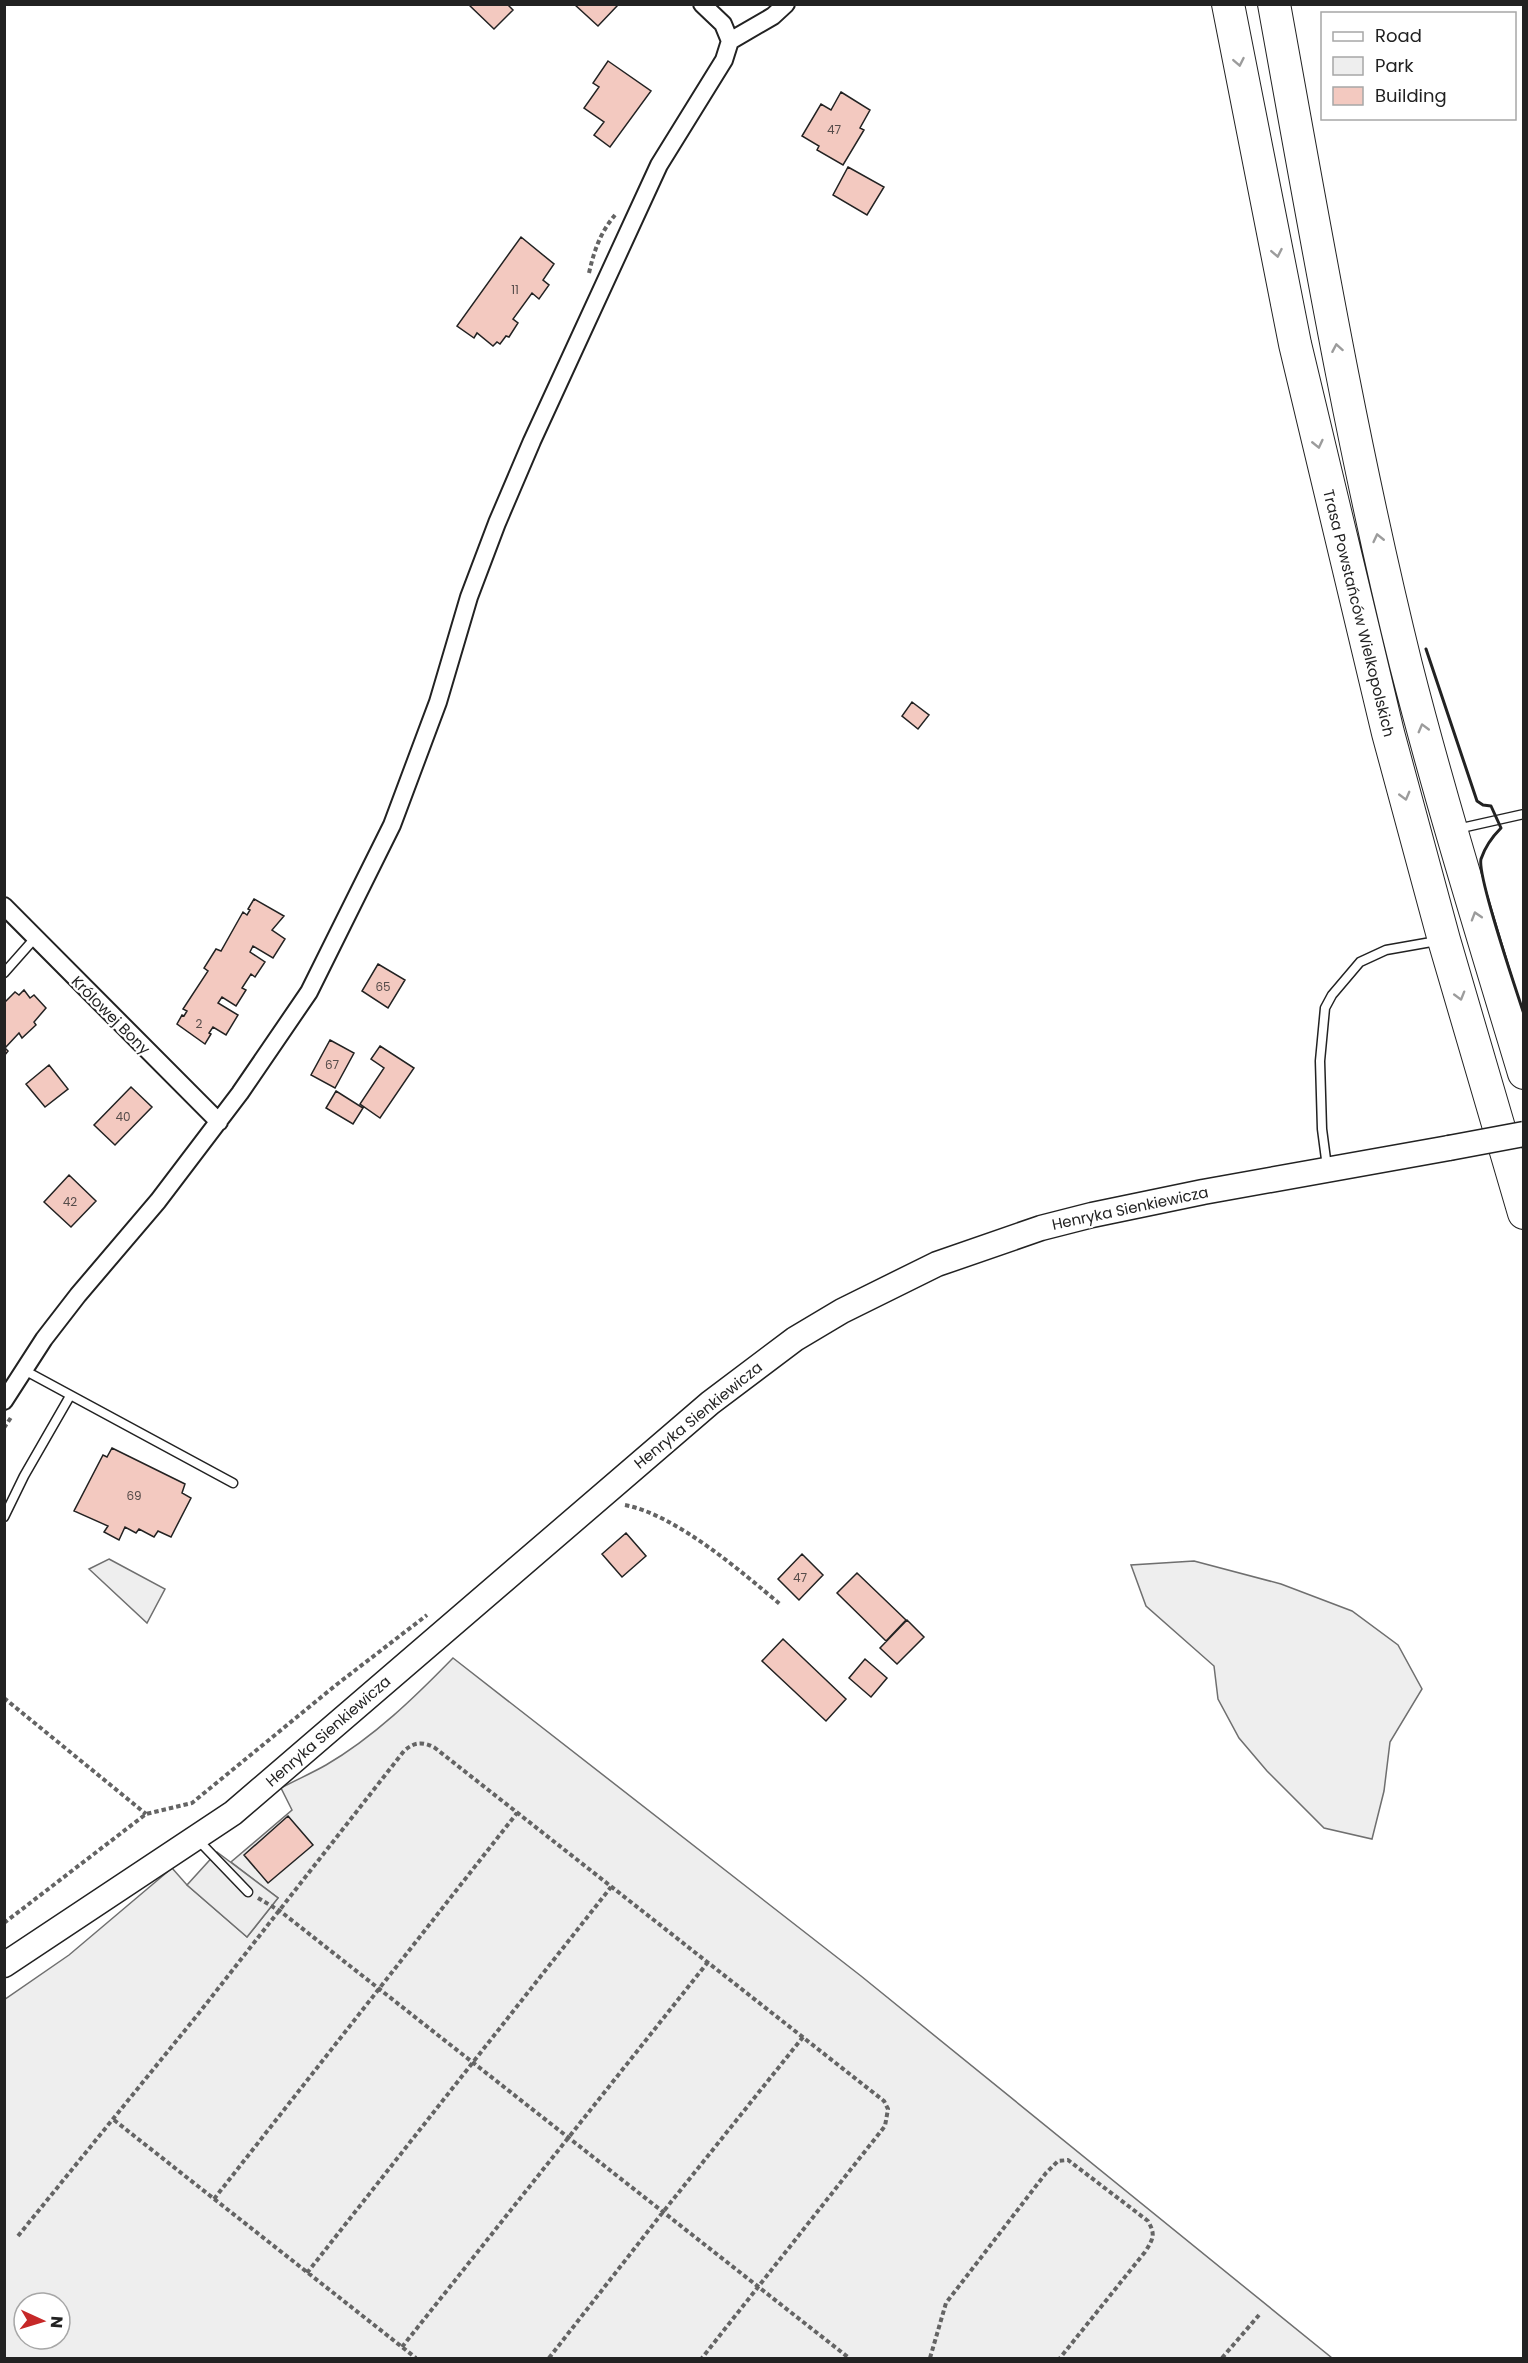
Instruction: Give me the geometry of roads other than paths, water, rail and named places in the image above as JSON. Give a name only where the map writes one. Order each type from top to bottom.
[{"type":"highway","name":"Trasa Powstańców Wielkopolskich","points":[[1228,4],[1295,344],[1388,733],[1444,940],[1524,1213]]},
{"type":"highway","points":[[1274,4],[1344,389],[1406,662],[1451,830],[1524,1073]]},
{"type":"street","points":[[10,1406],[24,1370],[78,1295],[158,1201],[219,1122],[286,1028],[309,992],[369,875],[414,769],[438,702],[470,597],[497,523],[532,441],[659,165],[724,60],[730,42],[723,24],[702,4]]},
{"type":"street","points":[[730,42],[773,16],[786,4]]},
{"type":"street","name":"Królowej Bony","points":[[4,906],[219,1122]]},
{"type":"street","name":"Henryka Sienkiewicza","points":[[4,1965],[233,1813],[710,1403],[795,1339],[884,1288],[937,1264],[1041,1228],[1092,1215],[1524,1134]]},
{"type":"lane","points":[[1451,830],[1524,814]]},
{"type":"lane","points":[[4,973],[35,938]]},
{"type":"lane","points":[[1327,1170],[1320,1061],[1325,1008],[1332,995],[1360,962],[1386,950],[1444,940]]},
{"type":"lane","points":[[24,1370],[233,1483]]},
{"type":"lane","points":[[4,1517],[24,1476],[70,1396]]},
{"type":"lane","points":[[196,1838],[249,1892]]}]
